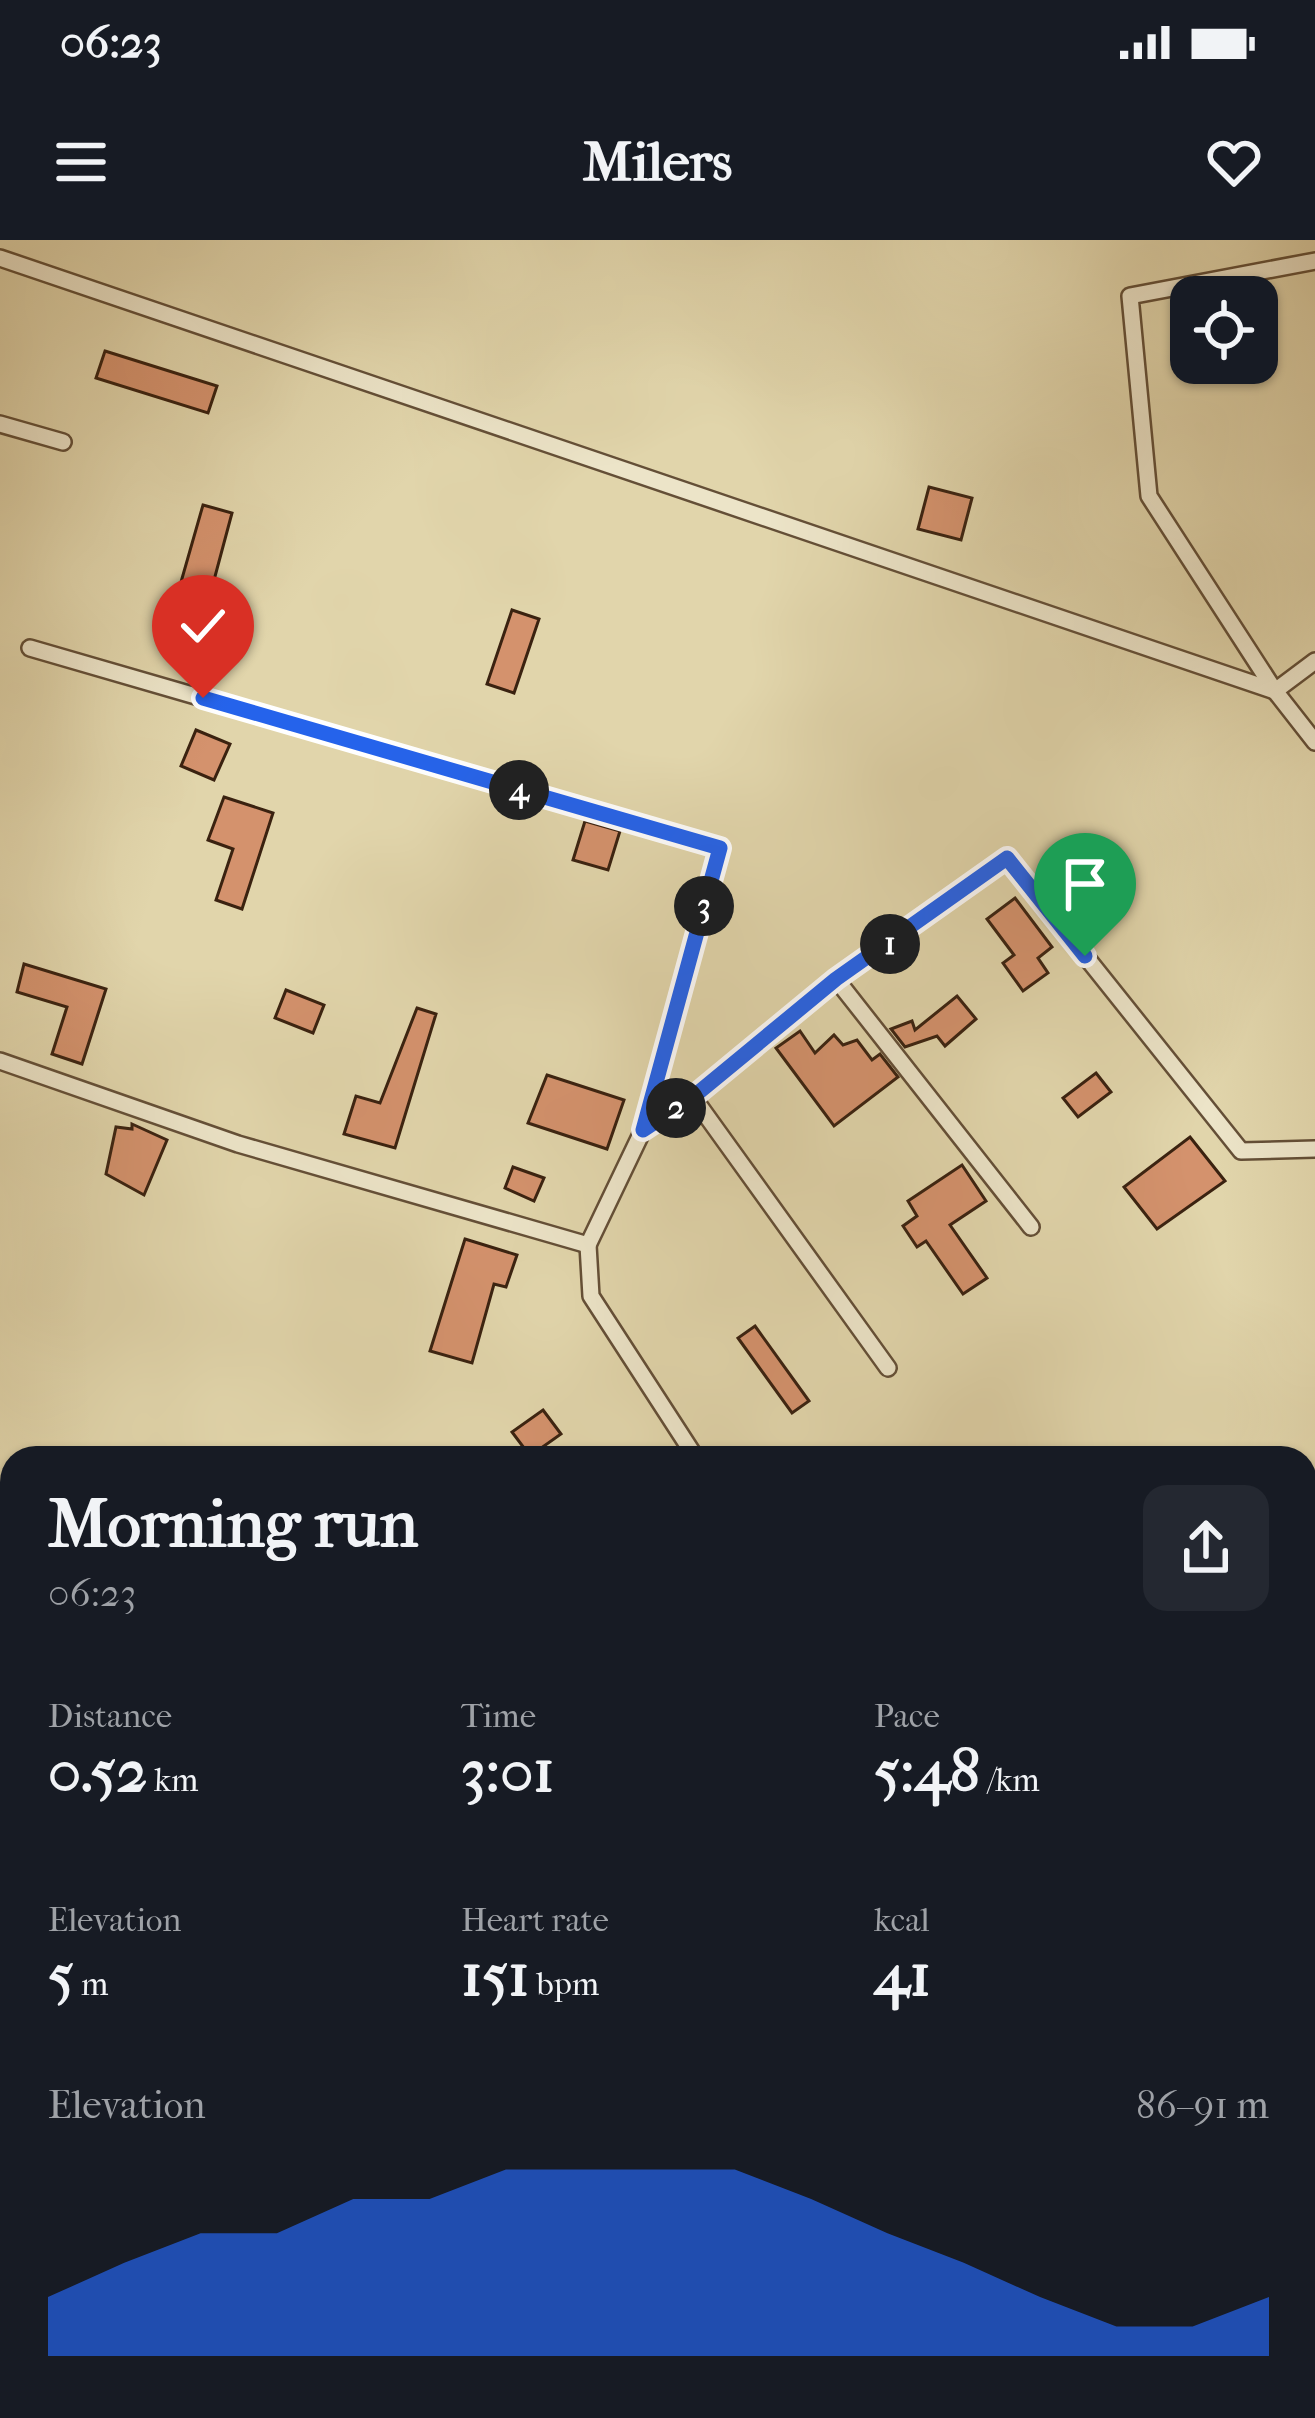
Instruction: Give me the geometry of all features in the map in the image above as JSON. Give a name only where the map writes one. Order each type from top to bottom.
[{"type":"street","points":[[0,258],[1275,691]]},
{"type":"street","points":[[1315,261],[1130,296],[1149,496],[1275,691],[1315,742]]},
{"type":"street","points":[[0,424],[63,442]]},
{"type":"street","points":[[30,648],[720,848],[643,1130],[588,1246],[591,1296],[689,1446]]},
{"type":"street","points":[[1275,691],[1315,661]]},
{"type":"street","points":[[643,1130],[693,1097],[836,979],[1007,858],[1240,1151],[1315,1149]]},
{"type":"street","points":[[836,979],[1031,1226]]},
{"type":"street","points":[[0,1061],[238,1144],[588,1246]]},
{"type":"street","points":[[693,1097],[888,1368]]},
{"type":"building","points":[[105,351],[217,386],[208,413],[96,378]]},
{"type":"building","points":[[929,487],[972,498],[961,540],[918,529]]},
{"type":"building","points":[[203,505],[232,513],[210,595],[232,602],[222,633],[171,617]]},
{"type":"building","points":[[512,610],[539,619],[514,693],[487,684]]},
{"type":"building","points":[[196,730],[230,744],[214,780],[181,766]]},
{"type":"building","points":[[224,797],[273,813],[242,909],[216,900],[233,849],[208,840]]},
{"type":"building","points":[[585,821],[620,831],[608,870],[573,860]]},
{"type":"building","points":[[1015,898],[1052,947],[1038,958],[1048,973],[1023,991],[1003,963],[1014,955],[987,919]]},
{"type":"building","points":[[24,964],[106,989],[82,1064],[52,1054],[67,1007],[17,992]]},
{"type":"building","points":[[286,990],[324,1005],[313,1033],[275,1018]]},
{"type":"building","points":[[957,996],[976,1019],[945,1046],[937,1036],[905,1047],[891,1029],[912,1021],[915,1030]]},
{"type":"building","points":[[417,1008],[436,1014],[395,1148],[344,1134],[356,1096],[380,1103]]},
{"type":"building","points":[[800,1031],[815,1053],[834,1035],[843,1045],[857,1040],[872,1060],[880,1054],[898,1077],[834,1126],[776,1048]]},
{"type":"building","points":[[1096,1073],[1111,1092],[1078,1117],[1063,1098]]},
{"type":"building","points":[[547,1075],[624,1100],[607,1149],[528,1123]]},
{"type":"building","points":[[132,1124],[167,1140],[144,1195],[106,1174],[116,1127],[132,1129]]},
{"type":"building","points":[[1190,1137],[1225,1181],[1157,1229],[1124,1187]]},
{"type":"building","points":[[962,1165],[986,1201],[950,1225],[987,1278],[963,1294],[926,1241],[917,1247],[903,1226],[917,1216],[908,1201]]},
{"type":"building","points":[[513,1167],[544,1178],[534,1201],[505,1188]]},
{"type":"building","points":[[465,1239],[517,1255],[506,1287],[494,1284],[472,1363],[430,1351]]},
{"type":"building","points":[[755,1326],[809,1401],[792,1413],[738,1338]]},
{"type":"building","points":[[543,1410],[561,1434],[544,1446],[522,1446],[512,1432]]},
{"type":"route","points":[[203,698],[720,848],[643,1130],[693,1097],[836,979],[1007,858],[1085,956]]}]
